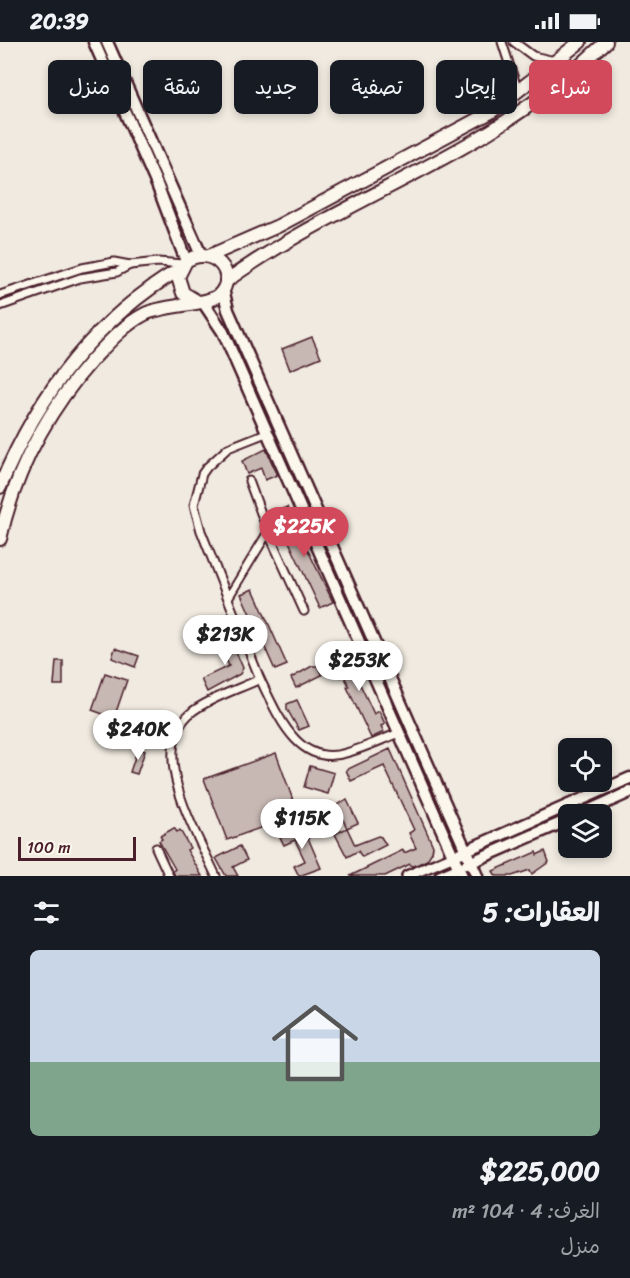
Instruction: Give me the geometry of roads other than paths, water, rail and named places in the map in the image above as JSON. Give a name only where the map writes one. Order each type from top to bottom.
[{"type":"main road","points":[[94,42],[158,187],[183,265],[178,277],[183,293],[201,302],[223,332],[460,872],[471,861],[558,824]]},
{"type":"main road","points":[[107,42],[205,255],[222,265],[228,310],[477,876]]},
{"type":"main road","points":[[558,60],[580,42]]},
{"type":"main road","points":[[0,539],[20,474],[51,413],[75,380],[122,329],[145,314],[170,306],[214,299],[225,285],[310,228],[465,146],[550,90],[606,42]]},
{"type":"main road","points":[[0,487],[21,438],[64,372],[90,340],[124,307],[183,265],[278,226],[367,180],[474,122],[529,84]]},
{"type":"main road","points":[[454,856],[630,778]]},
{"type":"main road","points":[[603,804],[630,792]]},
{"type":"street","points":[[502,42],[519,92]]},
{"type":"street","points":[[514,42],[533,56],[552,60]]},
{"type":"street","points":[[0,295],[82,267],[114,262],[130,265],[158,262],[183,265]]},
{"type":"street","points":[[0,306],[80,278],[117,272],[130,265]]},
{"type":"street","points":[[266,433],[228,448],[207,467],[202,474],[194,505],[201,531],[260,679],[292,739],[319,754],[345,754],[399,733]]},
{"type":"street","points":[[249,480],[268,532],[304,611]]},
{"type":"street","points":[[228,598],[268,532]]},
{"type":"street","points":[[216,876],[178,786],[172,766],[173,736],[194,710],[260,679]]},
{"type":"street","points":[[156,848],[169,876]]},
{"type":"street","points":[[407,876],[454,856]]},
{"type":"street","points":[[440,876],[460,872]]}]
